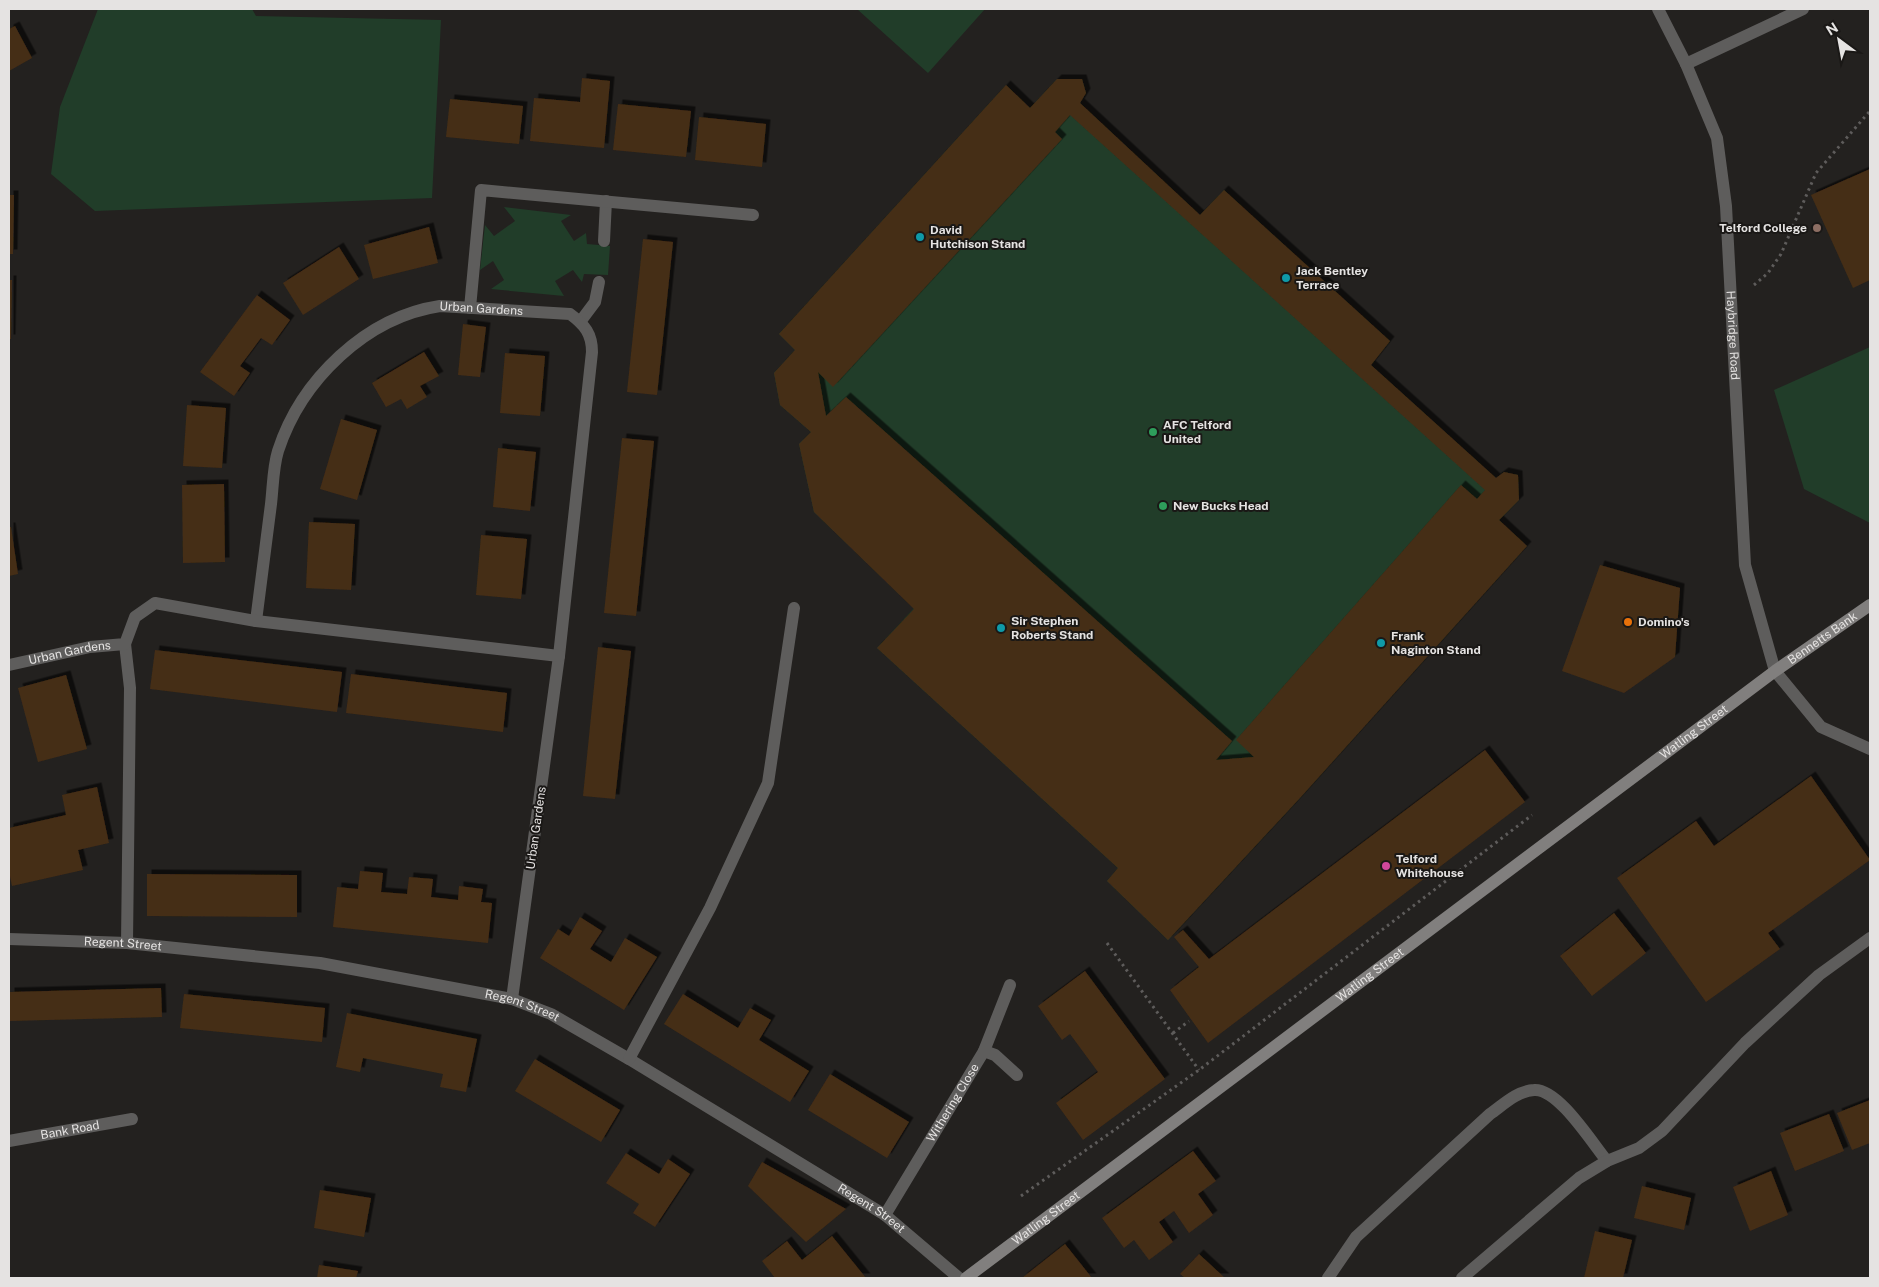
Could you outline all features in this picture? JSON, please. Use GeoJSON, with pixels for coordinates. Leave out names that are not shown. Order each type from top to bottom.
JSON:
{"type":"FeatureCollection","features":[{"type":"Feature","properties":{"kind":"main road","name":"Bennetts Bank"},"geometry":{"type":"LineString","coordinates":[[1775,671],[1870,605]]}},
{"type":"Feature","properties":{"kind":"main road","name":"Watling Street"},"geometry":{"type":"LineString","coordinates":[[966,1278],[1775,671]]}},
{"type":"Feature","properties":{"kind":"street","name":"Haybridge Road"},"geometry":{"type":"LineString","coordinates":[[1658,9],[1686,64],[1717,138],[1726,206],[1745,565],[1775,671]]}},
{"type":"Feature","properties":{"kind":"street"},"geometry":{"type":"LineString","coordinates":[[1686,64],[1803,9]]}},
{"type":"Feature","properties":{"kind":"street"},"geometry":{"type":"LineString","coordinates":[[470,308],[481,190],[753,214]]}},
{"type":"Feature","properties":{"kind":"street"},"geometry":{"type":"LineString","coordinates":[[604,241],[606,201]]}},
{"type":"Feature","properties":{"kind":"street"},"geometry":{"type":"LineString","coordinates":[[580,322],[595,302],[599,282]]}},
{"type":"Feature","properties":{"kind":"street","name":"Urban Gardens"},"geometry":{"type":"LineString","coordinates":[[256,621],[278,452],[289,424],[307,395],[328,368],[380,326],[419,309],[440,306],[570,314],[580,322],[592,338],[592,352],[559,656],[512,999]]}},
{"type":"Feature","properties":{"kind":"street","name":"Urban Gardens"},"geometry":{"type":"LineString","coordinates":[[9,665],[90,647],[124,644],[134,617],[155,603],[256,621],[559,656]]}},
{"type":"Feature","properties":{"kind":"street"},"geometry":{"type":"LineString","coordinates":[[629,1058],[710,908],[768,783],[794,608]]}},
{"type":"Feature","properties":{"kind":"street"},"geometry":{"type":"LineString","coordinates":[[124,644],[130,688],[127,943]]}},
{"type":"Feature","properties":{"kind":"street"},"geometry":{"type":"LineString","coordinates":[[1775,671],[1820,727],[1870,749]]}},
{"type":"Feature","properties":{"kind":"street"},"geometry":{"type":"LineString","coordinates":[[1462,1278],[1579,1178],[1607,1161],[1639,1148],[1662,1131],[1745,1043],[1819,975],[1870,938]]}},
{"type":"Feature","properties":{"kind":"street","name":"Regent Street"},"geometry":{"type":"LineString","coordinates":[[9,939],[127,943],[320,963],[512,999],[551,1014],[629,1058],[885,1215],[959,1278]]}},
{"type":"Feature","properties":{"kind":"street","name":"Withering Close"},"geometry":{"type":"LineString","coordinates":[[885,1215],[984,1051],[1010,985]]}},
{"type":"Feature","properties":{"kind":"street"},"geometry":{"type":"LineString","coordinates":[[984,1051],[995,1055],[1017,1074]]}},
{"type":"Feature","properties":{"kind":"street"},"geometry":{"type":"LineString","coordinates":[[1328,1278],[1356,1237],[1490,1114],[1513,1097],[1534,1089],[1550,1093],[1562,1104],[1607,1161]]}},
{"type":"Feature","properties":{"kind":"street","name":"Bank Road"},"geometry":{"type":"LineString","coordinates":[[9,1141],[132,1119]]}},
{"type":"Feature","properties":{"kind":"path"},"geometry":{"type":"LineString","coordinates":[[1731,305],[1768,273],[1781,254],[1816,173],[1870,111]]}},
{"type":"Feature","properties":{"kind":"path"},"geometry":{"type":"LineString","coordinates":[[1022,1196],[1199,1070],[1532,815]]}},
{"type":"Feature","properties":{"kind":"path"},"geometry":{"type":"LineString","coordinates":[[1107,943],[1199,1070]]}},
{"type":"Feature","properties":{"kind":"path"},"geometry":{"type":"LineString","coordinates":[[1172,1033],[1189,1021]]}},
{"type":"Feature","properties":{"kind":"green space"},"geometry":{"type":"Polygon","coordinates":[[[98,9],[252,9],[256,16],[441,20],[432,198],[95,211],[51,174],[60,107],[98,9]]]}},
{"type":"Feature","properties":{"kind":"green space"},"geometry":{"type":"Polygon","coordinates":[[[857,9],[985,9],[928,73],[857,9]]]}},
{"type":"Feature","properties":{"kind":"green space","name":"New Bucks Head"},"geometry":{"type":"Polygon","coordinates":[[[1057,79],[1082,79],[1086,93],[1080,103],[1200,215],[1224,190],[1390,341],[1371,365],[1496,478],[1504,472],[1518,475],[1519,500],[1499,520],[1527,546],[1299,799],[1168,940],[1107,881],[1118,868],[877,648],[914,608],[814,512],[799,444],[811,432],[780,405],[774,373],[795,350],[779,334],[1006,85],[1030,108],[1057,79]]]}},
{"type":"Feature","properties":{"kind":"green space"},"geometry":{"type":"Polygon","coordinates":[[[504,207],[571,215],[561,221],[574,241],[586,233],[587,244],[610,246],[608,275],[584,274],[582,282],[573,270],[555,281],[564,296],[491,289],[504,280],[493,261],[480,270],[485,225],[494,236],[515,221],[504,207]]]}},
{"type":"Feature","properties":{"kind":"green space"},"geometry":{"type":"Polygon","coordinates":[[[1870,347],[1870,523],[1804,489],[1774,390],[1870,347]]]}},
{"type":"Feature","properties":{"kind":"building"},"geometry":{"type":"Polygon","coordinates":[[[15,26],[32,58],[9,71],[9,29],[15,26]]]}},
{"type":"Feature","properties":{"kind":"building"},"geometry":{"type":"Polygon","coordinates":[[[582,78],[610,81],[604,148],[530,141],[534,98],[580,102],[582,78]]]}},
{"type":"Feature","properties":{"kind":"building"},"geometry":{"type":"Polygon","coordinates":[[[1057,79],[1082,79],[1086,93],[1080,103],[1200,215],[1224,190],[1390,341],[1371,365],[1496,478],[1504,472],[1518,475],[1519,500],[1499,520],[1527,546],[1299,799],[1168,940],[1107,881],[1118,868],[877,648],[914,609],[814,512],[799,444],[811,432],[780,405],[774,373],[795,350],[779,334],[1006,85],[1030,108],[1057,79]],[[1070,115],[1055,132],[1062,139],[833,387],[818,372],[826,416],[846,397],[1232,741],[1216,760],[1254,757],[1236,740],[1461,485],[1477,499],[1485,490],[1070,115]]]}},
{"type":"Feature","properties":{"kind":"building"},"geometry":{"type":"Polygon","coordinates":[[[450,99],[523,106],[519,144],[446,137],[450,99]]]}},
{"type":"Feature","properties":{"kind":"building"},"geometry":{"type":"Polygon","coordinates":[[[618,104],[691,111],[686,157],[613,150],[618,104]]]}},
{"type":"Feature","properties":{"kind":"building"},"geometry":{"type":"Polygon","coordinates":[[[699,117],[766,124],[762,167],[695,160],[699,117]]]}},
{"type":"Feature","properties":{"kind":"building"},"geometry":{"type":"Polygon","coordinates":[[[1870,169],[1870,280],[1853,288],[1811,195],[1870,169]]]}},
{"type":"Feature","properties":{"kind":"building"},"geometry":{"type":"Polygon","coordinates":[[[9,195],[14,195],[13,254],[9,254],[9,195]]]}},
{"type":"Feature","properties":{"kind":"building"},"geometry":{"type":"Polygon","coordinates":[[[429,227],[438,263],[373,279],[364,245],[429,227]]]}},
{"type":"Feature","properties":{"kind":"building"},"geometry":{"type":"Polygon","coordinates":[[[643,239],[673,242],[657,395],[627,392],[643,239]]]}},
{"type":"Feature","properties":{"kind":"building"},"geometry":{"type":"Polygon","coordinates":[[[339,247],[359,279],[303,315],[283,283],[339,247]]]}},
{"type":"Feature","properties":{"kind":"building"},"geometry":{"type":"Polygon","coordinates":[[[9,280],[12,280],[11,339],[9,339],[9,280]]]}},
{"type":"Feature","properties":{"kind":"building"},"geometry":{"type":"Polygon","coordinates":[[[257,295],[290,320],[272,345],[261,338],[240,366],[250,373],[234,396],[200,372],[257,295]]]}},
{"type":"Feature","properties":{"kind":"building"},"geometry":{"type":"Polygon","coordinates":[[[463,324],[486,327],[480,377],[458,375],[463,324]]]}},
{"type":"Feature","properties":{"kind":"building"},"geometry":{"type":"Polygon","coordinates":[[[424,352],[439,376],[420,386],[427,397],[407,409],[401,399],[386,407],[372,383],[424,352]]]}},
{"type":"Feature","properties":{"kind":"building"},"geometry":{"type":"Polygon","coordinates":[[[505,353],[545,356],[540,416],[500,413],[505,353]]]}},
{"type":"Feature","properties":{"kind":"building"},"geometry":{"type":"Polygon","coordinates":[[[187,405],[226,408],[222,468],[183,466],[187,405]]]}},
{"type":"Feature","properties":{"kind":"building"},"geometry":{"type":"Polygon","coordinates":[[[341,419],[377,430],[357,500],[320,489],[341,419]]]}},
{"type":"Feature","properties":{"kind":"building"},"geometry":{"type":"Polygon","coordinates":[[[622,438],[654,441],[636,616],[604,613],[622,438]]]}},
{"type":"Feature","properties":{"kind":"building"},"geometry":{"type":"Polygon","coordinates":[[[498,448],[536,452],[530,511],[493,507],[498,448]]]}},
{"type":"Feature","properties":{"kind":"building"},"geometry":{"type":"Polygon","coordinates":[[[224,484],[225,562],[183,563],[182,485],[224,484]]]}},
{"type":"Feature","properties":{"kind":"building"},"geometry":{"type":"Polygon","coordinates":[[[309,522],[355,524],[351,590],[306,588],[309,522]]]}},
{"type":"Feature","properties":{"kind":"building"},"geometry":{"type":"Polygon","coordinates":[[[9,527],[11,527],[18,574],[9,576],[9,527]]]}},
{"type":"Feature","properties":{"kind":"building"},"geometry":{"type":"Polygon","coordinates":[[[481,535],[527,539],[521,599],[476,595],[481,535]]]}},
{"type":"Feature","properties":{"kind":"building","name":"Domino's"},"geometry":{"type":"Polygon","coordinates":[[[1600,565],[1680,588],[1675,657],[1624,693],[1562,671],[1600,565]]]}},
{"type":"Feature","properties":{"kind":"building"},"geometry":{"type":"Polygon","coordinates":[[[598,647],[631,651],[615,799],[583,796],[598,647]]]}},
{"type":"Feature","properties":{"kind":"building"},"geometry":{"type":"Polygon","coordinates":[[[155,650],[342,672],[337,712],[150,689],[155,650]]]}},
{"type":"Feature","properties":{"kind":"building"},"geometry":{"type":"Polygon","coordinates":[[[351,674],[507,693],[503,732],[346,713],[351,674]]]}},
{"type":"Feature","properties":{"kind":"building"},"geometry":{"type":"Polygon","coordinates":[[[66,675],[87,749],[38,762],[18,688],[66,675]]]}},
{"type":"Feature","properties":{"kind":"building","name":"Telford Whitehouse"},"geometry":{"type":"Polygon","coordinates":[[[1485,750],[1525,802],[1208,1043],[1170,990],[1199,967],[1174,937],[1183,930],[1209,959],[1485,750]]]}},
{"type":"Feature","properties":{"kind":"building"},"geometry":{"type":"Polygon","coordinates":[[[1811,776],[1870,860],[1768,933],[1780,949],[1706,1002],[1617,878],[1696,821],[1714,846],[1811,776]]]}},
{"type":"Feature","properties":{"kind":"building"},"geometry":{"type":"Polygon","coordinates":[[[97,787],[109,843],[78,850],[83,870],[12,886],[9,872],[9,828],[66,815],[62,795],[97,787]]]}},
{"type":"Feature","properties":{"kind":"building"},"geometry":{"type":"Polygon","coordinates":[[[360,871],[383,873],[381,892],[407,894],[409,877],[433,879],[431,897],[458,900],[459,886],[483,889],[481,902],[492,903],[488,943],[333,927],[337,887],[358,889],[360,871]]]}},
{"type":"Feature","properties":{"kind":"building"},"geometry":{"type":"Polygon","coordinates":[[[147,874],[297,875],[297,917],[147,916],[147,874]]]}},
{"type":"Feature","properties":{"kind":"building"},"geometry":{"type":"Polygon","coordinates":[[[1614,913],[1646,953],[1592,996],[1560,956],[1614,913]]]}},
{"type":"Feature","properties":{"kind":"building"},"geometry":{"type":"Polygon","coordinates":[[[580,917],[602,931],[590,949],[611,962],[625,938],[657,957],[624,1010],[540,958],[558,929],[569,936],[580,917]]]}},
{"type":"Feature","properties":{"kind":"building"},"geometry":{"type":"Polygon","coordinates":[[[1085,971],[1165,1079],[1083,1140],[1056,1103],[1098,1072],[1070,1034],[1062,1040],[1038,1006],[1085,971]]]}},
{"type":"Feature","properties":{"kind":"building"},"geometry":{"type":"Polygon","coordinates":[[[161,988],[162,1017],[10,1021],[10,992],[161,988]]]}},
{"type":"Feature","properties":{"kind":"building"},"geometry":{"type":"Polygon","coordinates":[[[184,994],[325,1008],[322,1042],[180,1028],[184,994]]]}},
{"type":"Feature","properties":{"kind":"building"},"geometry":{"type":"Polygon","coordinates":[[[683,994],[738,1028],[750,1008],[771,1020],[759,1040],[809,1071],[790,1102],[664,1024],[683,994]]]}},
{"type":"Feature","properties":{"kind":"building"},"geometry":{"type":"Polygon","coordinates":[[[347,1013],[477,1039],[466,1092],[440,1087],[443,1074],[363,1058],[360,1072],[336,1067],[347,1013]]]}},
{"type":"Feature","properties":{"kind":"building"},"geometry":{"type":"Polygon","coordinates":[[[535,1059],[620,1110],[601,1142],[515,1091],[535,1059]]]}},
{"type":"Feature","properties":{"kind":"building"},"geometry":{"type":"Polygon","coordinates":[[[830,1074],[909,1122],[887,1158],[808,1110],[830,1074]]]}},
{"type":"Feature","properties":{"kind":"building"},"geometry":{"type":"Polygon","coordinates":[[[1870,1100],[1870,1143],[1852,1150],[1837,1113],[1870,1100]]]}},
{"type":"Feature","properties":{"kind":"building"},"geometry":{"type":"Polygon","coordinates":[[[1829,1114],[1844,1151],[1795,1171],[1780,1133],[1829,1114]]]}},
{"type":"Feature","properties":{"kind":"building"},"geometry":{"type":"Polygon","coordinates":[[[1193,1151],[1216,1181],[1198,1194],[1213,1215],[1189,1233],[1174,1211],[1159,1222],[1173,1242],[1149,1260],[1134,1240],[1124,1248],[1102,1218],[1193,1151]]]}},
{"type":"Feature","properties":{"kind":"building"},"geometry":{"type":"Polygon","coordinates":[[[626,1153],[659,1174],[668,1159],[690,1174],[655,1227],[633,1213],[639,1204],[606,1183],[626,1153]]]}},
{"type":"Feature","properties":{"kind":"building"},"geometry":{"type":"Polygon","coordinates":[[[762,1162],[846,1209],[806,1242],[748,1186],[762,1162]]]}},
{"type":"Feature","properties":{"kind":"building"},"geometry":{"type":"Polygon","coordinates":[[[1771,1171],[1788,1215],[1750,1231],[1733,1187],[1771,1171]]]}},
{"type":"Feature","properties":{"kind":"building"},"geometry":{"type":"Polygon","coordinates":[[[1642,1186],[1691,1198],[1684,1230],[1634,1218],[1642,1186]]]}},
{"type":"Feature","properties":{"kind":"building"},"geometry":{"type":"Polygon","coordinates":[[[320,1190],[371,1198],[364,1237],[314,1228],[320,1190]]]}},
{"type":"Feature","properties":{"kind":"building"},"geometry":{"type":"Polygon","coordinates":[[[1595,1231],[1632,1240],[1623,1278],[1584,1278],[1595,1231]]]}},
{"type":"Feature","properties":{"kind":"building"},"geometry":{"type":"Polygon","coordinates":[[[832,1236],[866,1278],[775,1278],[762,1261],[787,1241],[802,1260],[832,1236]]]}},
{"type":"Feature","properties":{"kind":"building"},"geometry":{"type":"Polygon","coordinates":[[[1065,1244],[1092,1278],[1022,1278],[1065,1244]]]}},
{"type":"Feature","properties":{"kind":"building"},"geometry":{"type":"Polygon","coordinates":[[[1199,1254],[1225,1278],[1185,1278],[1180,1274],[1199,1254]]]}},
{"type":"Feature","properties":{"kind":"building"},"geometry":{"type":"Polygon","coordinates":[[[319,1265],[358,1271],[356,1278],[317,1278],[319,1265]]]}},
{"type":"Feature","properties":{"kind":"place","name":"Telford College"},"geometry":{"type":"Point","coordinates":[1817,228]}},
{"type":"Feature","properties":{"kind":"place","name":"David Hutchison Stand"},"geometry":{"type":"Point","coordinates":[920,237]}},
{"type":"Feature","properties":{"kind":"place","name":"Jack Bentley Terrace"},"geometry":{"type":"Point","coordinates":[1286,278]}},
{"type":"Feature","properties":{"kind":"place","name":"AFC Telford United"},"geometry":{"type":"Point","coordinates":[1153,432]}},
{"type":"Feature","properties":{"kind":"place","name":"New Bucks Head"},"geometry":{"type":"Point","coordinates":[1163,506]}},
{"type":"Feature","properties":{"kind":"place","name":"Domino's"},"geometry":{"type":"Point","coordinates":[1628,622]}},
{"type":"Feature","properties":{"kind":"place","name":"Sir Stephen Roberts Stand"},"geometry":{"type":"Point","coordinates":[1001,628]}},
{"type":"Feature","properties":{"kind":"place","name":"Frank Naginton Stand"},"geometry":{"type":"Point","coordinates":[1381,643]}},
{"type":"Feature","properties":{"kind":"place","name":"Telford Whitehouse"},"geometry":{"type":"Point","coordinates":[1386,866]}}]}
